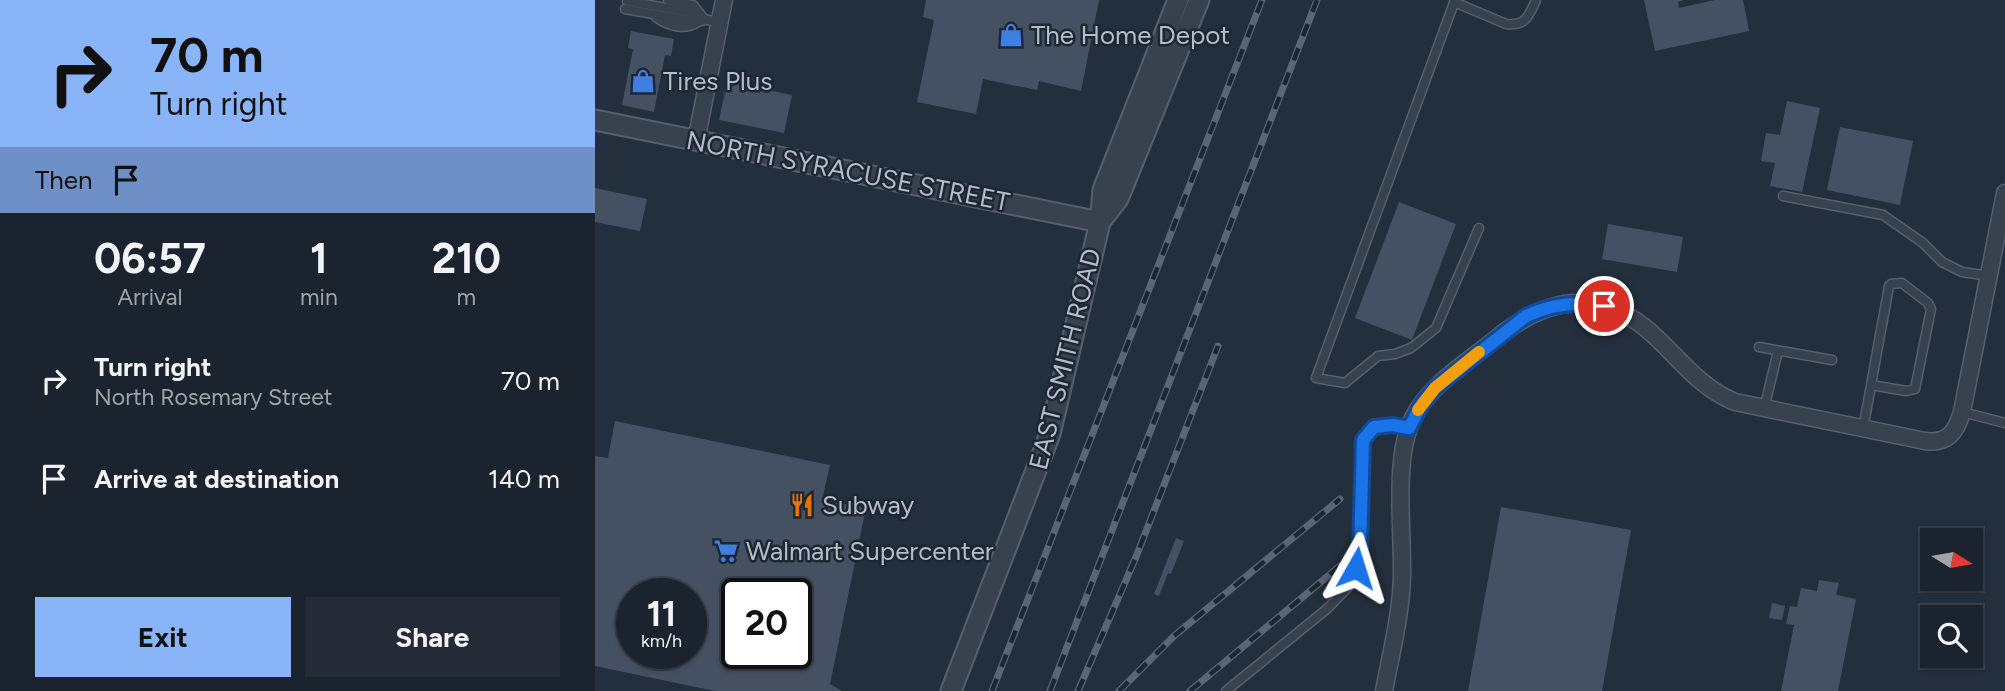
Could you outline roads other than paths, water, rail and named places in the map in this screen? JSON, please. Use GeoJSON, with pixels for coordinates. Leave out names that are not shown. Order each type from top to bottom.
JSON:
{"type":"FeatureCollection","features":[{"type":"Feature","properties":{"kind":"street"},"geometry":{"type":"LineString","coordinates":[[696,141],[707,21],[724,0]]}},
{"type":"Feature","properties":{"kind":"street","name":"EAST SMITH ROAD"},"geometry":{"type":"LineString","coordinates":[[951,691],[1045,450],[1100,222],[1103,190],[1178,0]]}},
{"type":"Feature","properties":{"kind":"street","name":"EAST SMITH ROAD"},"geometry":{"type":"LineString","coordinates":[[1100,222],[1118,199],[1199,0]]}},
{"type":"Feature","properties":{"kind":"street","name":"NORTH SYRACUSE STREET"},"geometry":{"type":"LineString","coordinates":[[595,120],[1100,222]]}},
{"type":"Feature","properties":{"kind":"street"},"geometry":{"type":"LineString","coordinates":[[1384,691],[1401,596],[1402,474],[1405,440],[1409,428],[1422,404],[1435,388],[1514,324],[1537,311],[1570,303],[1604,306],[1624,314],[1654,335],[1688,372],[1710,390],[1735,402],[1931,442],[1948,439],[1958,426],[1962,412],[2005,192]]}},
{"type":"Feature","properties":{"kind":"lane"},"geometry":{"type":"LineString","coordinates":[[668,0],[692,5],[707,21]]}},
{"type":"Feature","properties":{"kind":"lane"},"geometry":{"type":"LineString","coordinates":[[1479,228],[1436,328],[1411,348],[1378,356],[1345,383],[1316,378],[1454,1],[1506,24],[1520,25],[1528,19],[1536,0]]}},
{"type":"Feature","properties":{"kind":"lane"},"geometry":{"type":"LineString","coordinates":[[626,5],[689,12],[707,21]]}},
{"type":"Feature","properties":{"kind":"lane"},"geometry":{"type":"LineString","coordinates":[[626,5],[654,15],[707,21]]}},
{"type":"Feature","properties":{"kind":"lane"},"geometry":{"type":"LineString","coordinates":[[1783,196],[1883,215],[1923,243],[1942,262],[1962,272],[1989,276]]}},
{"type":"Feature","properties":{"kind":"lane"},"geometry":{"type":"LineString","coordinates":[[1863,429],[1871,385],[1889,286],[1902,283],[1928,303],[1931,309],[1915,389],[1906,391],[1871,385]]}},
{"type":"Feature","properties":{"kind":"lane"},"geometry":{"type":"LineString","coordinates":[[1759,347],[1832,360]]}},
{"type":"Feature","properties":{"kind":"lane"},"geometry":{"type":"LineString","coordinates":[[1764,409],[1778,351]]}},
{"type":"Feature","properties":{"kind":"lane"},"geometry":{"type":"LineString","coordinates":[[1962,412],[2005,423]]}},
{"type":"Feature","properties":{"kind":"lane"},"geometry":{"type":"LineString","coordinates":[[1226,691],[1328,608],[1353,582],[1360,554],[1363,440],[1374,427],[1393,425],[1409,428]]}},
{"type":"Feature","properties":{"kind":"railway"},"geometry":{"type":"LineString","coordinates":[[992,691],[1262,0]]}},
{"type":"Feature","properties":{"kind":"railway"},"geometry":{"type":"LineString","coordinates":[[1050,691],[1317,0]]}},
{"type":"Feature","properties":{"kind":"railway"},"geometry":{"type":"LineString","coordinates":[[1078,691],[1136,557],[1218,346]]}},
{"type":"Feature","properties":{"kind":"railway"},"geometry":{"type":"LineString","coordinates":[[1119,691],[1174,636],[1340,499]]}},
{"type":"Feature","properties":{"kind":"railway"},"geometry":{"type":"LineString","coordinates":[[1190,691],[1340,566]]}},
{"type":"Feature","properties":{"kind":"place","name":"The Home Depot"},"geometry":{"type":"Point","coordinates":[1011,35]}},
{"type":"Feature","properties":{"kind":"place","name":"Tires Plus"},"geometry":{"type":"Point","coordinates":[643,81]}},
{"type":"Feature","properties":{"kind":"place","name":"Subway"},"geometry":{"type":"Point","coordinates":[802,505]}},
{"type":"Feature","properties":{"kind":"place","name":"Walmart Supercenter"},"geometry":{"type":"Point","coordinates":[726,551]}}]}
